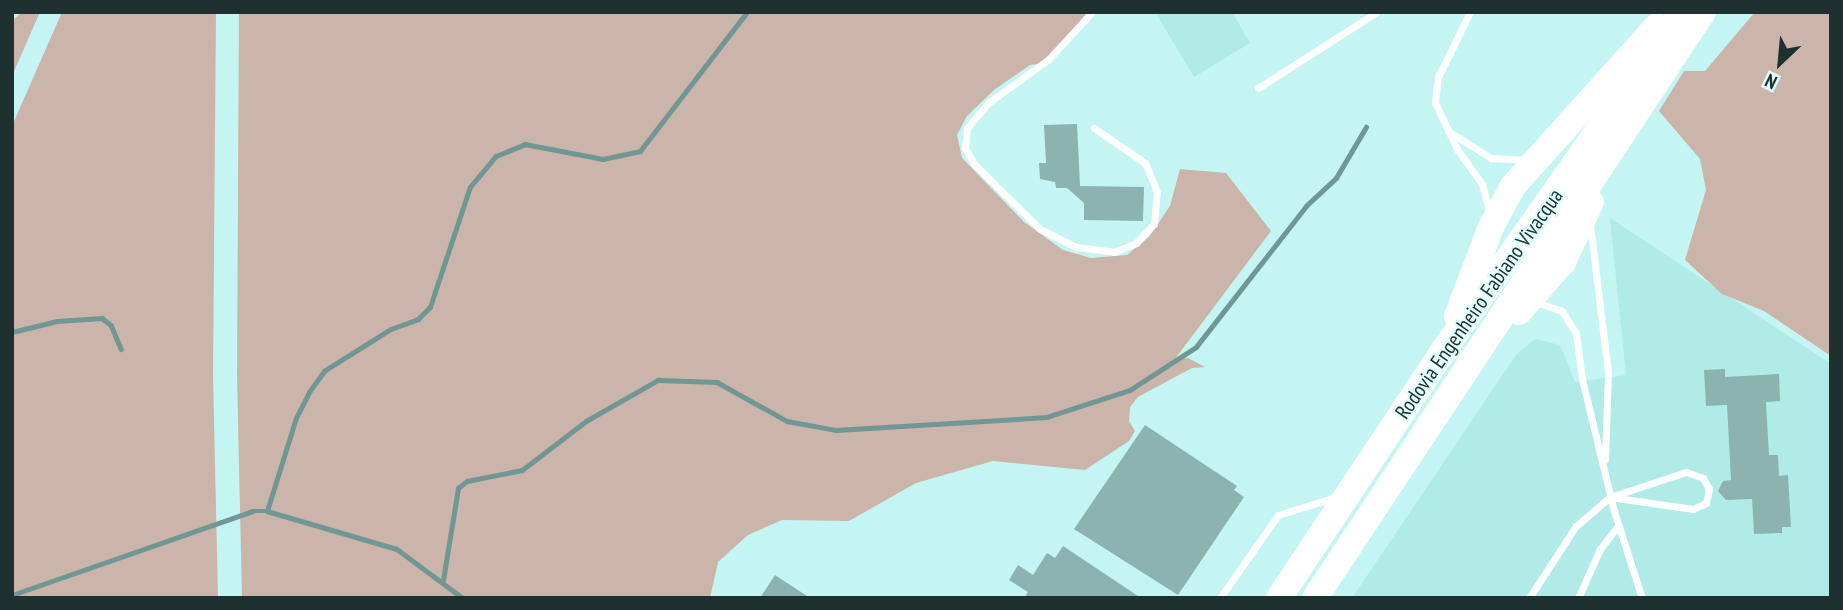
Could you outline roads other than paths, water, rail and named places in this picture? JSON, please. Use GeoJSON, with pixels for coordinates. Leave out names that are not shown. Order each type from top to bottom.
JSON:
{"type":"FeatureCollection","features":[{"type":"Feature","properties":{"kind":"highway"},"geometry":{"type":"LineString","coordinates":[[1443,351],[1491,227],[1536,157],[1670,12]]}},
{"type":"Feature","properties":{"kind":"highway","name":"Rodovia Engenheiro Fabiano Vivacqua"},"geometry":{"type":"LineString","coordinates":[[1279,598],[1443,351],[1681,12]]}},
{"type":"Feature","properties":{"kind":"highway","name":"Rodovia Engenheiro Fabiano Vivacqua"},"geometry":{"type":"LineString","coordinates":[[1315,598],[1703,12]]}},
{"type":"Feature","properties":{"kind":"highway"},"geometry":{"type":"LineString","coordinates":[[1481,347],[1528,303],[1563,262],[1613,149]]}},
{"type":"Feature","properties":{"kind":"lane"},"geometry":{"type":"LineString","coordinates":[[1092,12],[1049,60],[988,103],[967,128],[965,148],[974,164],[1040,229],[1076,247],[1114,252],[1136,243],[1154,224],[1157,192],[1145,163],[1094,128]]}},
{"type":"Feature","properties":{"kind":"lane"},"geometry":{"type":"LineString","coordinates":[[1258,88],[1377,12]]}},
{"type":"Feature","properties":{"kind":"lane"},"geometry":{"type":"LineString","coordinates":[[1470,12],[1435,85],[1437,112],[1482,184],[1491,227]]}},
{"type":"Feature","properties":{"kind":"lane"},"geometry":{"type":"LineString","coordinates":[[1445,128],[1491,158],[1510,162],[1536,157]]}},
{"type":"Feature","properties":{"kind":"lane"},"geometry":{"type":"LineString","coordinates":[[1588,210],[1608,373],[1605,467]]}},
{"type":"Feature","properties":{"kind":"lane"},"geometry":{"type":"LineString","coordinates":[[1528,303],[1555,306],[1573,325],[1610,497],[1642,598]]}},
{"type":"Feature","properties":{"kind":"lane"},"geometry":{"type":"LineString","coordinates":[[1529,598],[1576,526],[1610,497],[1686,472],[1703,478],[1709,489],[1706,503],[1693,509],[1610,497]]}},
{"type":"Feature","properties":{"kind":"lane"},"geometry":{"type":"LineString","coordinates":[[1220,598],[1278,515],[1347,495]]}},
{"type":"Feature","properties":{"kind":"lane"},"geometry":{"type":"LineString","coordinates":[[1578,598],[1600,549],[1618,526]]}},
{"type":"Feature","properties":{"kind":"waterway"},"geometry":{"type":"LineString","coordinates":[[267,511],[296,418],[309,392],[324,371],[391,329],[418,319],[430,307],[470,187],[496,156],[525,144],[603,159],[640,151],[747,12]]}},
{"type":"Feature","properties":{"kind":"waterway"},"geometry":{"type":"LineString","coordinates":[[443,580],[458,488],[467,481],[522,470],[586,421],[658,380],[717,382],[787,421],[836,430],[1047,417],[1130,390],[1196,347],[1306,206],[1336,178],[1366,127]]}},
{"type":"Feature","properties":{"kind":"waterway"},"geometry":{"type":"LineString","coordinates":[[12,332],[57,321],[102,318],[111,325],[121,349]]}},
{"type":"Feature","properties":{"kind":"waterway"},"geometry":{"type":"LineString","coordinates":[[12,595],[253,511],[267,511],[397,549],[463,598]]}}]}
